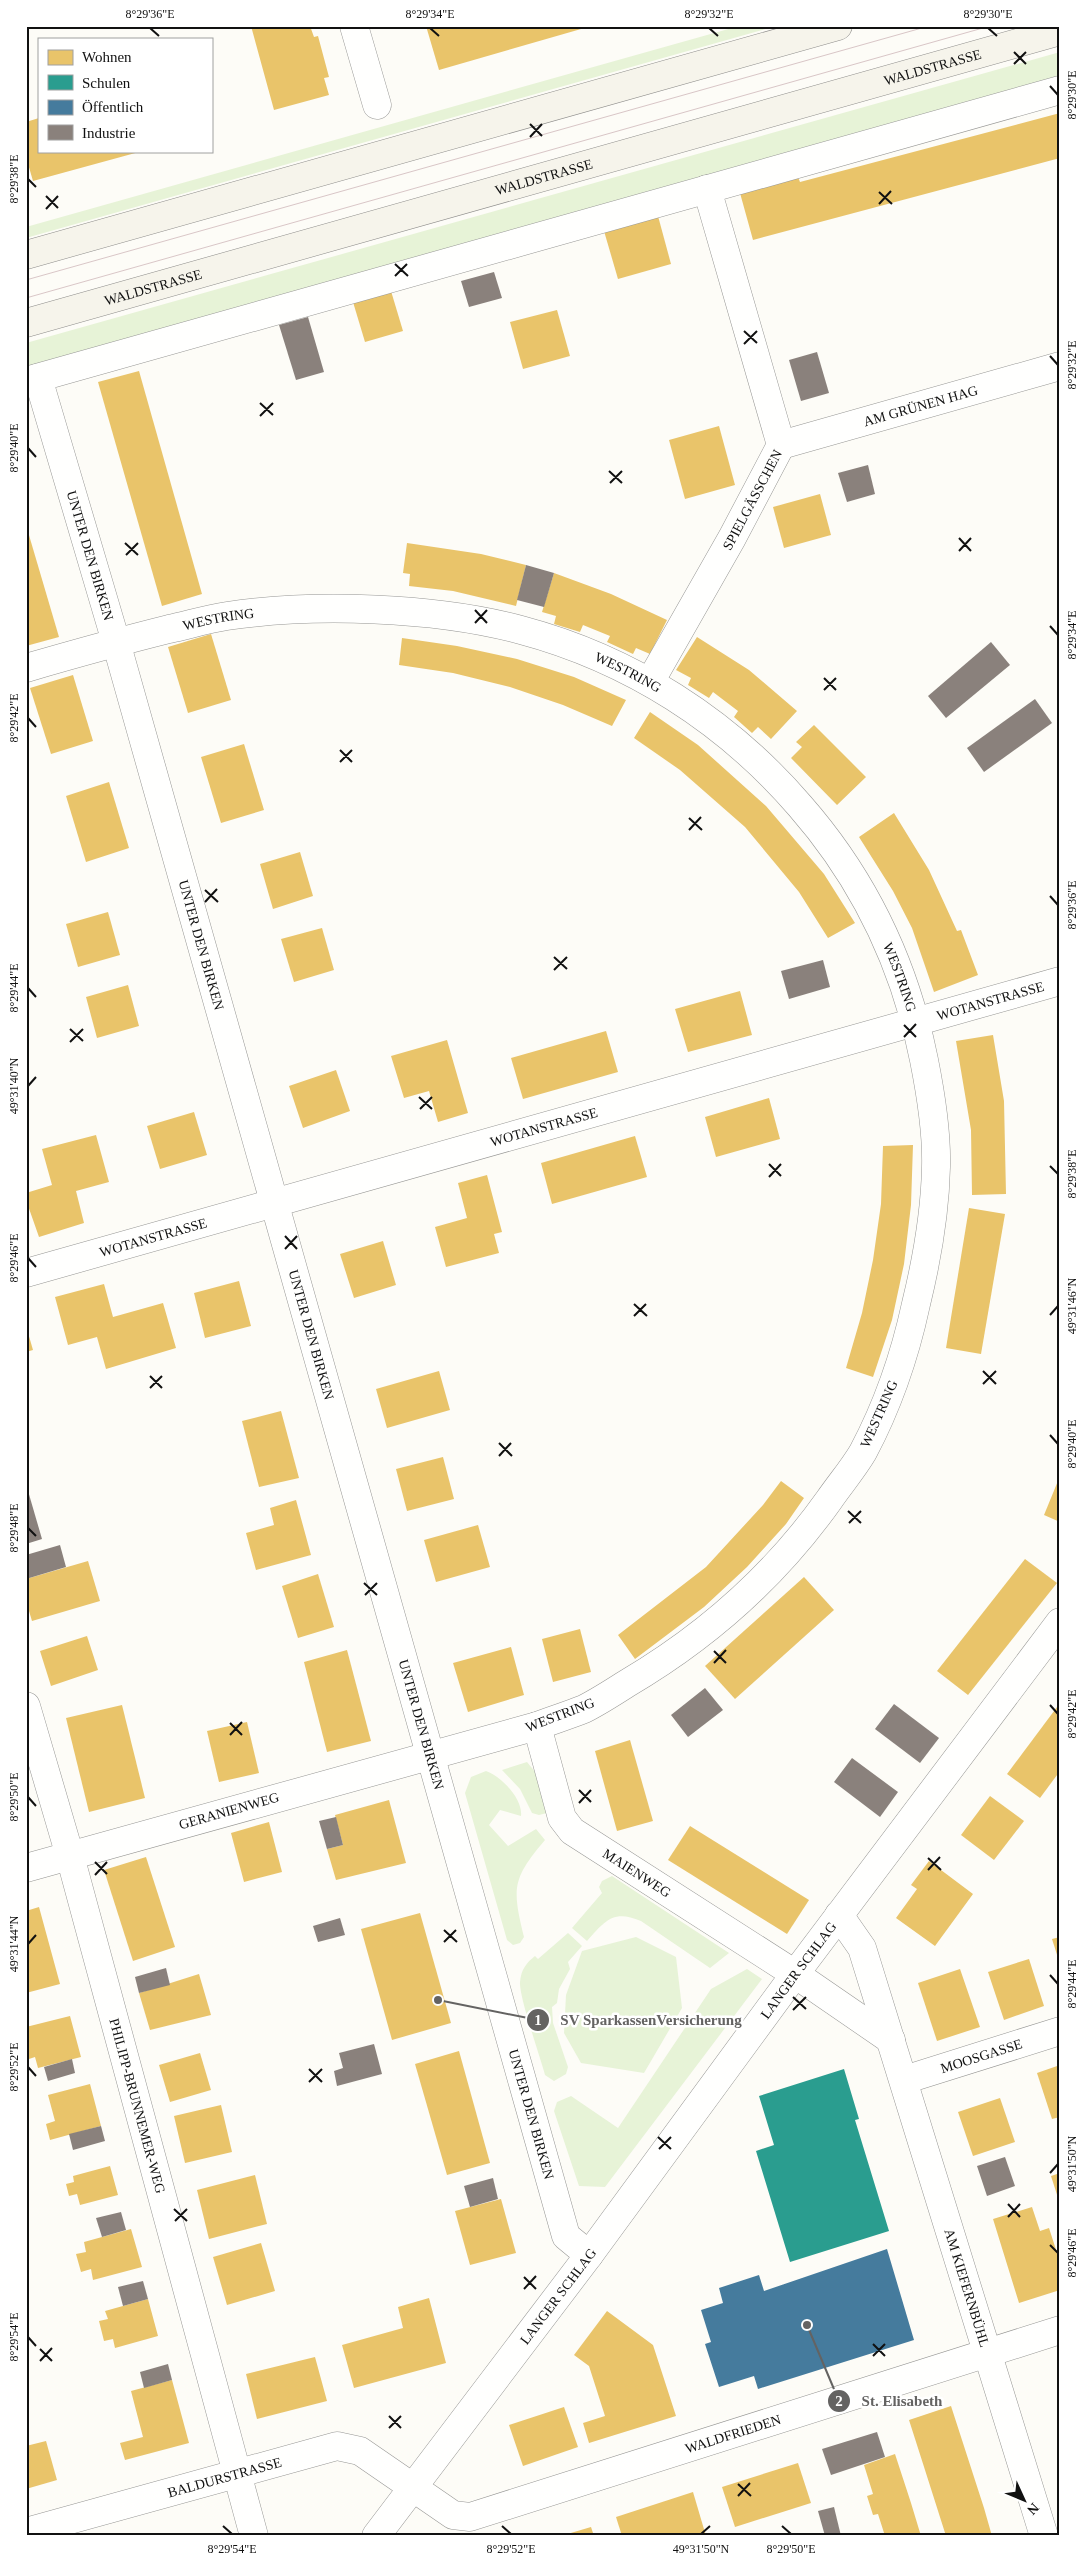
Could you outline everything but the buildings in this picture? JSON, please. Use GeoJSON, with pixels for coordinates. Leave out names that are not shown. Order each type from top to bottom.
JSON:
{"type":"FeatureCollection","features":[{"type":"Feature","properties":{"kind":"main road"},"geometry":{"type":"LineString","coordinates":[[26,255],[838,26]]}},
{"type":"Feature","properties":{"kind":"main road","name":"WALDSTRASSE"},"geometry":{"type":"LineString","coordinates":[[26,323],[1060,31]]}},
{"type":"Feature","properties":{"kind":"street"},"geometry":{"type":"LineString","coordinates":[[354,26],[377,106]]}},
{"type":"Feature","properties":{"kind":"street"},"geometry":{"type":"LineString","coordinates":[[32,379],[1060,90]]}},
{"type":"Feature","properties":{"kind":"street","name":"SPIELGÄSSCHEN"},"geometry":{"type":"LineString","coordinates":[[650,682],[732,538],[781,445],[707,189]]}},
{"type":"Feature","properties":{"kind":"street","name":"AM GRÜNEN HAG"},"geometry":{"type":"LineString","coordinates":[[781,445],[1060,366]]}},
{"type":"Feature","properties":{"kind":"street","name":"UNTER DEN BIRKEN"},"geometry":{"type":"LineString","coordinates":[[32,379],[116,642],[273,1204],[431,1755],[566,2236],[589,2255]]}},
{"type":"Feature","properties":{"kind":"street","name":"WESTRING"},"geometry":{"type":"LineString","coordinates":[[26,668],[116,642],[222,616],[296,608],[384,611],[458,617],[519,629],[581,649],[650,682],[716,725],[773,774],[823,832],[850,870],[875,914],[898,964],[916,1022],[932,1095],[936,1165],[929,1251],[910,1330],[890,1397],[861,1456],[805,1534],[743,1600],[671,1658],[587,1708],[537,1726],[431,1755]]}},
{"type":"Feature","properties":{"kind":"street","name":"WOTANSTRASSE"},"geometry":{"type":"LineString","coordinates":[[26,1273],[1060,981]]}},
{"type":"Feature","properties":{"kind":"street","name":"LANGER SCHLAG"},"geometry":{"type":"LineString","coordinates":[[376,2536],[589,2255],[795,1974],[1060,1622]]}},
{"type":"Feature","properties":{"kind":"street","name":"PHILIPP-BRUNNEMER-WEG"},"geometry":{"type":"LineString","coordinates":[[26,1706],[70,1856],[254,2536]]}},
{"type":"Feature","properties":{"kind":"street","name":"MAIENWEG"},"geometry":{"type":"LineString","coordinates":[[537,1726],[562,1818],[572,1830],[795,1974]]}},
{"type":"Feature","properties":{"kind":"street","name":"GERANIENWEG"},"geometry":{"type":"LineString","coordinates":[[26,1868],[431,1755]]}},
{"type":"Feature","properties":{"kind":"street","name":"AM KIEFERNBÜHL"},"geometry":{"type":"LineString","coordinates":[[839,1915],[862,1948],[1044,2536]]}},
{"type":"Feature","properties":{"kind":"street"},"geometry":{"type":"LineString","coordinates":[[795,1974],[891,2040]]}},
{"type":"Feature","properties":{"kind":"street","name":"MOOSGASSE"},"geometry":{"type":"LineString","coordinates":[[904,2080],[1060,2031]]}},
{"type":"Feature","properties":{"kind":"street","name":"WALDFRIEDEN"},"geometry":{"type":"LineString","coordinates":[[413,2488],[453,2515],[470,2517],[1060,2330]]}},
{"type":"Feature","properties":{"kind":"street","name":"BALDURSTRASSE"},"geometry":{"type":"LineString","coordinates":[[26,2532],[236,2472],[337,2446],[360,2451],[413,2488]]}},
{"type":"Feature","properties":{"kind":"green space"},"geometry":{"type":"Polygon","coordinates":[[[739,26],[776,26],[26,238],[26,227],[739,26]]]}},
{"type":"Feature","properties":{"kind":"green space"},"geometry":{"type":"Polygon","coordinates":[[[1060,52],[1060,78],[26,369],[26,343],[1060,52]]]}},
{"type":"Feature","properties":{"kind":"green space"},"geometry":{"type":"Polygon","coordinates":[[[527,1762],[536,1773],[547,1813],[539,1815],[532,1813],[520,1789],[502,1770],[527,1762]]]}},
{"type":"Feature","properties":{"kind":"green space"},"geometry":{"type":"Polygon","coordinates":[[[486,1771],[498,1778],[510,1789],[521,1809],[521,1816],[500,1810],[489,1825],[508,1846],[536,1829],[545,1840],[534,1853],[521,1875],[517,1895],[524,1937],[520,1943],[513,1945],[507,1940],[465,1793],[471,1777],[486,1771]]]}},
{"type":"Feature","properties":{"kind":"green space"},"geometry":{"type":"Polygon","coordinates":[[[612,1876],[729,1953],[710,1968],[641,1921],[623,1916],[610,1919],[587,1941],[572,1928],[602,1893],[599,1887],[602,1881],[612,1876]]]}},
{"type":"Feature","properties":{"kind":"green space"},"geometry":{"type":"Polygon","coordinates":[[[568,1933],[582,1946],[568,1962],[570,1969],[559,1989],[557,2003],[552,2007],[553,2023],[568,2067],[566,2074],[554,2081],[545,2075],[526,2013],[520,1982],[524,1967],[529,1961],[535,1956],[538,1959],[568,1933]]]}},
{"type":"Feature","properties":{"kind":"green space"},"geometry":{"type":"Polygon","coordinates":[[[636,1937],[676,1957],[682,2008],[644,2073],[581,2063],[564,2033],[566,1995],[582,1951],[636,1937]]]}},
{"type":"Feature","properties":{"kind":"green space"},"geometry":{"type":"Polygon","coordinates":[[[747,1969],[762,1979],[605,2187],[579,2186],[554,2111],[557,2102],[571,2096],[618,2128],[711,1989],[747,1969]]]}},
{"type":"Feature","properties":{"kind":"tram line"},"geometry":{"type":"LineString","coordinates":[[26,280],[929,26]]}},
{"type":"Feature","properties":{"kind":"tram line"},"geometry":{"type":"LineString","coordinates":[[26,298],[990,26]]}},
{"type":"Feature","properties":{"kind":"place","name":"SV SparkassenVersicherung"},"geometry":{"type":"Point","coordinates":[438,2000]}},
{"type":"Feature","properties":{"kind":"place","name":"St. Elisabeth"},"geometry":{"type":"Point","coordinates":[807,2325]}}]}
